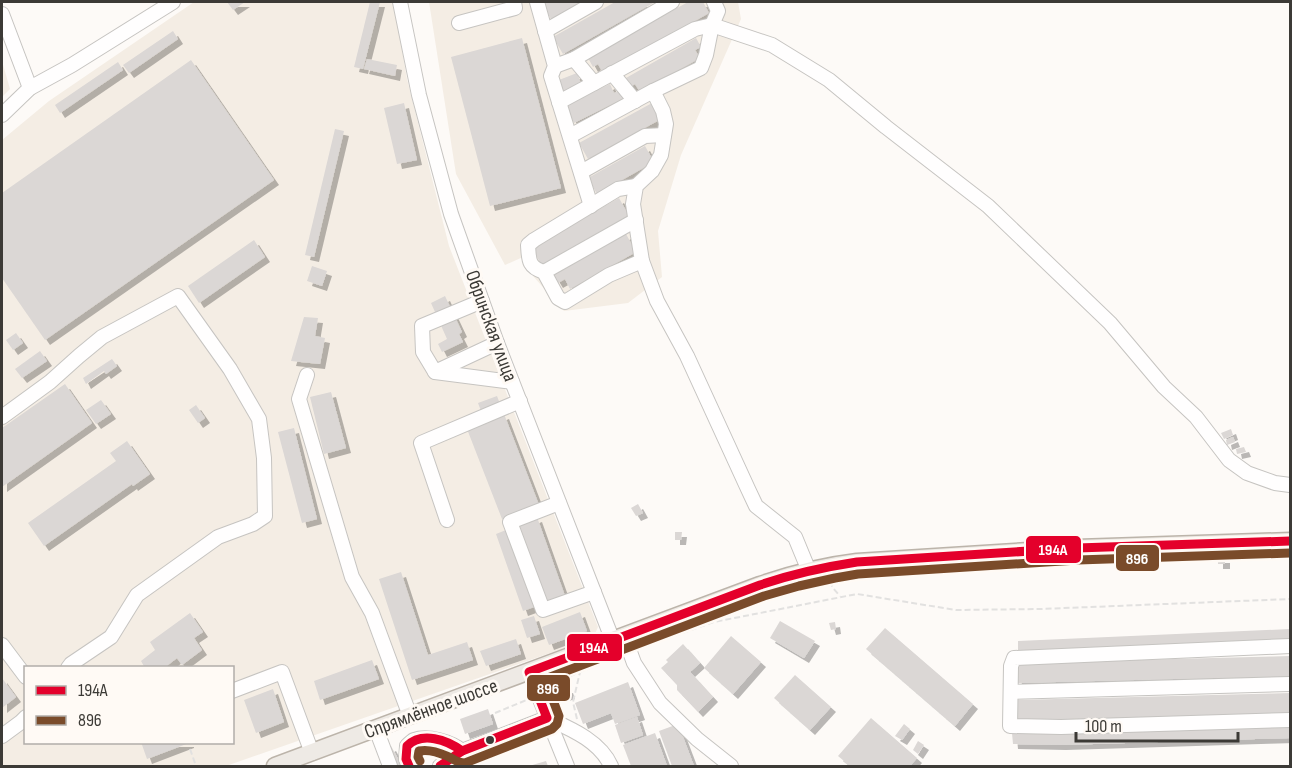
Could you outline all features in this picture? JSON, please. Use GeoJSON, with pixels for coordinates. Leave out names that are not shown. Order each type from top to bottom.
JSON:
{"type":"FeatureCollection","features":[{"type":"Feature","properties":{"kind":"main road","name":"Спрямлённое шоссе"},"geometry":{"type":"LineString","coordinates":[[275,766],[760,585],[816,569],[857,562],[1077,548],[1290,541]]}},
{"type":"Feature","properties":{"kind":"street"},"geometry":{"type":"LineString","coordinates":[[2,115],[30,88],[72,65],[172,2]]}},
{"type":"Feature","properties":{"kind":"street","name":"Обринская улица"},"geometry":{"type":"LineString","coordinates":[[400,2],[419,95],[451,214],[497,343],[613,641]]}},
{"type":"Feature","properties":{"kind":"street"},"geometry":{"type":"LineString","coordinates":[[459,23],[515,8],[514,2]]}},
{"type":"Feature","properties":{"kind":"street"},"geometry":{"type":"LineString","coordinates":[[537,2],[555,66],[551,76],[591,206]]}},
{"type":"Feature","properties":{"kind":"street"},"geometry":{"type":"LineString","coordinates":[[544,31],[596,2]]}},
{"type":"Feature","properties":{"kind":"street"},"geometry":{"type":"LineString","coordinates":[[555,66],[574,59],[672,2]]}},
{"type":"Feature","properties":{"kind":"street"},"geometry":{"type":"LineString","coordinates":[[570,136],[701,68],[718,11],[714,2]]}},
{"type":"Feature","properties":{"kind":"street"},"geometry":{"type":"LineString","coordinates":[[2,14],[30,88]]}},
{"type":"Feature","properties":{"kind":"street"},"geometry":{"type":"LineString","coordinates":[[559,102],[695,29],[712,25],[772,45],[829,80],[988,206],[1110,323],[1164,387],[1196,417],[1229,460],[1247,473],[1275,483],[1290,485]]}},
{"type":"Feature","properties":{"kind":"street"},"geometry":{"type":"LineString","coordinates":[[574,59],[594,83]]}},
{"type":"Feature","properties":{"kind":"street"},"geometry":{"type":"LineString","coordinates":[[612,73],[635,101]]}},
{"type":"Feature","properties":{"kind":"street"},"geometry":{"type":"LineString","coordinates":[[642,261],[609,275],[565,302],[558,298],[544,272],[535,269],[529,260],[528,245],[618,189],[636,186],[652,171],[661,155],[666,124],[663,111],[653,91]]}},
{"type":"Feature","properties":{"kind":"street"},"geometry":{"type":"LineString","coordinates":[[581,172],[645,136],[664,135]]}},
{"type":"Feature","properties":{"kind":"street"},"geometry":{"type":"LineString","coordinates":[[636,186],[633,204],[642,261],[657,301],[687,356],[756,506],[795,537],[816,569]]}},
{"type":"Feature","properties":{"kind":"street"},"geometry":{"type":"LineString","coordinates":[[544,272],[636,220]]}},
{"type":"Feature","properties":{"kind":"street"},"geometry":{"type":"LineString","coordinates":[[2,417],[50,382],[102,337],[178,296],[230,369],[259,419],[264,458],[265,516],[253,524],[218,537],[137,595],[111,637],[70,666]]}},
{"type":"Feature","properties":{"kind":"street"},"geometry":{"type":"LineString","coordinates":[[435,372],[423,352],[422,326],[482,301]]}},
{"type":"Feature","properties":{"kind":"street"},"geometry":{"type":"LineString","coordinates":[[435,372],[497,343]]}},
{"type":"Feature","properties":{"kind":"street"},"geometry":{"type":"LineString","coordinates":[[435,372],[512,382]]}},
{"type":"Feature","properties":{"kind":"street"},"geometry":{"type":"LineString","coordinates":[[307,375],[299,399],[342,544],[352,577],[372,613],[410,716]]}},
{"type":"Feature","properties":{"kind":"street"},"geometry":{"type":"LineString","coordinates":[[447,520],[421,443],[520,401]]}},
{"type":"Feature","properties":{"kind":"street"},"geometry":{"type":"LineString","coordinates":[[559,503],[510,522],[543,610],[594,592]]}},
{"type":"Feature","properties":{"kind":"street"},"geometry":{"type":"LineString","coordinates":[[613,641],[630,652],[634,663],[660,703],[697,739],[730,766]]}},
{"type":"Feature","properties":{"kind":"street"},"geometry":{"type":"LineString","coordinates":[[2,645],[24,674]]}},
{"type":"Feature","properties":{"kind":"street"},"geometry":{"type":"LineString","coordinates":[[1290,646],[1014,658],[1011,666],[1010,726],[1061,727],[1290,720]]}},
{"type":"Feature","properties":{"kind":"street"},"geometry":{"type":"LineString","coordinates":[[234,690],[282,672],[312,753]]}},
{"type":"Feature","properties":{"kind":"street"},"geometry":{"type":"LineString","coordinates":[[529,672],[567,766]]}},
{"type":"Feature","properties":{"kind":"street"},"geometry":{"type":"LineString","coordinates":[[1011,692],[1290,684]]}},
{"type":"Feature","properties":{"kind":"street"},"geometry":{"type":"LineString","coordinates":[[440,766],[462,751],[547,718],[580,733],[607,757],[611,766]]}},
{"type":"Feature","properties":{"kind":"street"},"geometry":{"type":"LineString","coordinates":[[2,736],[24,719]]}},
{"type":"Feature","properties":{"kind":"street"},"geometry":{"type":"LineString","coordinates":[[376,729],[390,766]]}},
{"type":"Feature","properties":{"kind":"street"},"geometry":{"type":"LineString","coordinates":[[409,766],[406,759],[407,746],[413,740],[428,738],[443,741],[462,751]]}},
{"type":"Feature","properties":{"kind":"path"},"geometry":{"type":"LineString","coordinates":[[816,569],[840,596]]}},
{"type":"Feature","properties":{"kind":"path"},"geometry":{"type":"LineString","coordinates":[[495,713],[546,693],[550,684],[714,622],[840,596],[857,594],[956,610],[1290,599]]}},
{"type":"Feature","properties":{"kind":"path"},"geometry":{"type":"LineString","coordinates":[[579,672],[573,702],[580,733]]}},
{"type":"Feature","properties":{"kind":"path"},"geometry":{"type":"LineString","coordinates":[[190,749],[196,766]]}},
{"type":"Feature","properties":{"kind":"shaded area"},"geometry":{"type":"Polygon","coordinates":[[[194,2],[394,2],[407,79],[449,246],[598,627],[593,638],[226,766],[2,766],[2,140],[49,101],[194,2]]]}},
{"type":"Feature","properties":{"kind":"shaded area"},"geometry":{"type":"Polygon","coordinates":[[[429,2],[738,2],[741,19],[681,155],[658,231],[662,277],[628,303],[564,311],[533,276],[523,257],[505,265],[456,174],[429,2]]]}},
{"type":"Feature","properties":{"kind":"shaded area"},"geometry":{"type":"Polygon","coordinates":[[[2,61],[10,89],[2,97],[2,61]]]}},
{"type":"Feature","properties":{"kind":"building"},"geometry":{"type":"Polygon","coordinates":[[[227,2],[245,2],[233,10],[227,2]]]}},
{"type":"Feature","properties":{"kind":"building"},"geometry":{"type":"Polygon","coordinates":[[[370,2],[380,2],[363,69],[354,67],[370,2]]]}},
{"type":"Feature","properties":{"kind":"building"},"geometry":{"type":"Polygon","coordinates":[[[541,2],[581,2],[551,19],[541,2]]]}},
{"type":"Feature","properties":{"kind":"building"},"geometry":{"type":"Polygon","coordinates":[[[615,2],[655,2],[563,54],[553,37],[615,2]]]}},
{"type":"Feature","properties":{"kind":"building"},"geometry":{"type":"Polygon","coordinates":[[[688,2],[703,2],[709,13],[603,73],[598,64],[593,67],[588,58],[688,2]]]}},
{"type":"Feature","properties":{"kind":"building"},"geometry":{"type":"Polygon","coordinates":[[[173,31],[178,39],[129,73],[123,65],[173,31]]]}},
{"type":"Feature","properties":{"kind":"building"},"geometry":{"type":"Polygon","coordinates":[[[522,38],[561,188],[490,206],[451,57],[522,38]]]}},
{"type":"Feature","properties":{"kind":"building"},"geometry":{"type":"Polygon","coordinates":[[[696,38],[701,47],[695,50],[700,58],[640,92],[635,84],[630,87],[626,78],[696,38]]]}},
{"type":"Feature","properties":{"kind":"building"},"geometry":{"type":"Polygon","coordinates":[[[367,59],[397,65],[395,76],[364,69],[367,59]]]}},
{"type":"Feature","properties":{"kind":"building"},"geometry":{"type":"Polygon","coordinates":[[[191,60],[274,180],[45,340],[2,278],[2,193],[191,60]]]}},
{"type":"Feature","properties":{"kind":"building"},"geometry":{"type":"Polygon","coordinates":[[[118,62],[123,70],[60,113],[55,105],[118,62]]]}},
{"type":"Feature","properties":{"kind":"building"},"geometry":{"type":"Polygon","coordinates":[[[577,73],[582,86],[564,93],[559,80],[577,73]]]}},
{"type":"Feature","properties":{"kind":"building"},"geometry":{"type":"Polygon","coordinates":[[[610,84],[614,93],[622,89],[626,97],[574,123],[565,106],[610,84]]]}},
{"type":"Feature","properties":{"kind":"building"},"geometry":{"type":"Polygon","coordinates":[[[404,103],[417,160],[397,164],[384,108],[404,103]]]}},
{"type":"Feature","properties":{"kind":"building"},"geometry":{"type":"Polygon","coordinates":[[[652,103],[661,119],[588,159],[579,143],[652,103]]]}},
{"type":"Feature","properties":{"kind":"building"},"geometry":{"type":"Polygon","coordinates":[[[335,129],[344,131],[314,257],[305,255],[335,129]]]}},
{"type":"Feature","properties":{"kind":"building"},"geometry":{"type":"Polygon","coordinates":[[[645,146],[654,162],[597,194],[588,178],[645,146]]]}},
{"type":"Feature","properties":{"kind":"building"},"geometry":{"type":"Polygon","coordinates":[[[619,198],[629,216],[542,266],[532,248],[619,198]]]}},
{"type":"Feature","properties":{"kind":"building"},"geometry":{"type":"Polygon","coordinates":[[[626,234],[636,252],[570,289],[565,279],[558,283],[553,275],[626,234]]]}},
{"type":"Feature","properties":{"kind":"building"},"geometry":{"type":"Polygon","coordinates":[[[254,240],[265,257],[199,303],[188,286],[254,240]]]}},
{"type":"Feature","properties":{"kind":"building"},"geometry":{"type":"Polygon","coordinates":[[[312,266],[327,271],[322,286],[307,281],[312,266]]]}},
{"type":"Feature","properties":{"kind":"building"},"geometry":{"type":"Polygon","coordinates":[[[445,296],[462,332],[459,334],[463,342],[442,352],[438,344],[447,339],[431,303],[445,296]]]}},
{"type":"Feature","properties":{"kind":"building"},"geometry":{"type":"Polygon","coordinates":[[[304,317],[318,318],[315,336],[325,338],[320,364],[291,361],[304,317]]]}},
{"type":"Feature","properties":{"kind":"building"},"geometry":{"type":"Polygon","coordinates":[[[16,333],[23,343],[13,350],[6,340],[16,333]]]}},
{"type":"Feature","properties":{"kind":"building"},"geometry":{"type":"Polygon","coordinates":[[[40,351],[47,361],[22,378],[15,369],[40,351]]]}},
{"type":"Feature","properties":{"kind":"building"},"geometry":{"type":"Polygon","coordinates":[[[112,359],[117,366],[106,374],[104,371],[86,384],[83,378],[112,359]]]}},
{"type":"Feature","properties":{"kind":"building"},"geometry":{"type":"Polygon","coordinates":[[[65,384],[92,423],[2,487],[2,428],[65,384]]]}},
{"type":"Feature","properties":{"kind":"building"},"geometry":{"type":"Polygon","coordinates":[[[331,392],[346,448],[324,454],[310,397],[331,392]]]}},
{"type":"Feature","properties":{"kind":"building"},"geometry":{"type":"Polygon","coordinates":[[[497,396],[500,404],[481,411],[478,403],[497,396]]]}},
{"type":"Feature","properties":{"kind":"building"},"geometry":{"type":"Polygon","coordinates":[[[101,400],[111,414],[96,424],[86,410],[101,400]]]}},
{"type":"Feature","properties":{"kind":"building"},"geometry":{"type":"Polygon","coordinates":[[[196,405],[205,418],[198,423],[189,410],[196,405]]]}},
{"type":"Feature","properties":{"kind":"building"},"geometry":{"type":"Polygon","coordinates":[[[504,414],[539,505],[502,519],[467,429],[504,414]]]}},
{"type":"Feature","properties":{"kind":"building"},"geometry":{"type":"Polygon","coordinates":[[[294,428],[317,519],[302,523],[278,432],[294,428]]]}},
{"type":"Feature","properties":{"kind":"building"},"geometry":{"type":"Polygon","coordinates":[[[1231,429],[1233,435],[1224,439],[1221,433],[1231,429]]]}},
{"type":"Feature","properties":{"kind":"building"},"geometry":{"type":"Polygon","coordinates":[[[1233,437],[1235,442],[1227,445],[1226,440],[1233,437]]]}},
{"type":"Feature","properties":{"kind":"building"},"geometry":{"type":"Polygon","coordinates":[[[127,441],[150,474],[133,486],[132,484],[44,546],[28,523],[116,461],[110,453],[127,441]]]}},
{"type":"Feature","properties":{"kind":"building"},"geometry":{"type":"Polygon","coordinates":[[[1244,447],[1246,452],[1237,454],[1236,449],[1244,447]]]}},
{"type":"Feature","properties":{"kind":"building"},"geometry":{"type":"Polygon","coordinates":[[[638,504],[643,513],[636,516],[631,508],[638,504]]]}},
{"type":"Feature","properties":{"kind":"building"},"geometry":{"type":"Polygon","coordinates":[[[537,517],[565,596],[547,603],[518,524],[537,517]]]}},
{"type":"Feature","properties":{"kind":"building"},"geometry":{"type":"Polygon","coordinates":[[[506,530],[534,607],[523,611],[496,534],[506,530]]]}},
{"type":"Feature","properties":{"kind":"building"},"geometry":{"type":"Polygon","coordinates":[[[675,532],[682,532],[681,540],[675,540],[675,532]]]}},
{"type":"Feature","properties":{"kind":"building"},"geometry":{"type":"Polygon","coordinates":[[[1218,558],[1225,558],[1225,564],[1218,564],[1218,558]]]}},
{"type":"Feature","properties":{"kind":"building"},"geometry":{"type":"Polygon","coordinates":[[[401,572],[428,655],[467,642],[473,660],[412,680],[379,579],[401,572]]]}},
{"type":"Feature","properties":{"kind":"building"},"geometry":{"type":"Polygon","coordinates":[[[580,612],[587,631],[549,645],[542,627],[580,612]]]}},
{"type":"Feature","properties":{"kind":"building"},"geometry":{"type":"Polygon","coordinates":[[[190,613],[203,632],[194,638],[202,650],[182,665],[177,658],[167,666],[144,666],[141,661],[155,650],[150,642],[190,613]]]}},
{"type":"Feature","properties":{"kind":"building"},"geometry":{"type":"Polygon","coordinates":[[[534,616],[540,634],[527,638],[521,620],[534,616]]]}},
{"type":"Feature","properties":{"kind":"building"},"geometry":{"type":"Polygon","coordinates":[[[780,621],[815,641],[804,658],[770,638],[780,621]]]}},
{"type":"Feature","properties":{"kind":"building"},"geometry":{"type":"Polygon","coordinates":[[[835,622],[836,629],[831,630],[829,623],[835,622]]]}},
{"type":"Feature","properties":{"kind":"building"},"geometry":{"type":"Polygon","coordinates":[[[885,628],[973,704],[955,726],[866,649],[885,628]]]}},
{"type":"Feature","properties":{"kind":"building"},"geometry":{"type":"Polygon","coordinates":[[[1290,629],[1290,639],[1018,651],[1018,641],[1290,629]]]}},
{"type":"Feature","properties":{"kind":"building"},"geometry":{"type":"Polygon","coordinates":[[[731,636],[761,662],[733,694],[704,668],[731,636]]]}},
{"type":"Feature","properties":{"kind":"building"},"geometry":{"type":"Polygon","coordinates":[[[516,639],[521,654],[486,666],[480,651],[516,639]]]}},
{"type":"Feature","properties":{"kind":"building"},"geometry":{"type":"Polygon","coordinates":[[[683,644],[700,663],[690,672],[713,697],[698,712],[677,690],[677,685],[661,668],[683,644]]]}},
{"type":"Feature","properties":{"kind":"building"},"geometry":{"type":"Polygon","coordinates":[[[1290,656],[1290,676],[1017,683],[1016,663],[1290,656]]]}},
{"type":"Feature","properties":{"kind":"building"},"geometry":{"type":"Polygon","coordinates":[[[372,660],[379,679],[320,700],[314,681],[372,660]]]}},
{"type":"Feature","properties":{"kind":"building"},"geometry":{"type":"Polygon","coordinates":[[[795,675],[831,707],[810,730],[774,698],[795,675]]]}},
{"type":"Feature","properties":{"kind":"building"},"geometry":{"type":"Polygon","coordinates":[[[2,678],[16,697],[2,708],[2,678]]]}},
{"type":"Feature","properties":{"kind":"building"},"geometry":{"type":"Polygon","coordinates":[[[628,682],[640,715],[615,724],[611,713],[583,724],[575,703],[628,682]]]}},
{"type":"Feature","properties":{"kind":"building"},"geometry":{"type":"Polygon","coordinates":[[[568,688],[570,694],[561,697],[559,690],[568,688]]]}},
{"type":"Feature","properties":{"kind":"building"},"geometry":{"type":"Polygon","coordinates":[[[273,689],[284,722],[256,733],[244,700],[273,689]]]}},
{"type":"Feature","properties":{"kind":"building"},"geometry":{"type":"Polygon","coordinates":[[[1290,693],[1290,713],[1017,720],[1017,700],[1290,693]]]}},
{"type":"Feature","properties":{"kind":"building"},"geometry":{"type":"Polygon","coordinates":[[[488,709],[493,724],[465,734],[460,719],[488,709]]]}},
{"type":"Feature","properties":{"kind":"building"},"geometry":{"type":"Polygon","coordinates":[[[637,717],[643,735],[621,743],[615,725],[637,717]]]}},
{"type":"Feature","properties":{"kind":"building"},"geometry":{"type":"Polygon","coordinates":[[[871,718],[917,758],[910,766],[850,766],[838,756],[871,718]]]}},
{"type":"Feature","properties":{"kind":"building"},"geometry":{"type":"Polygon","coordinates":[[[678,724],[694,766],[672,766],[659,731],[678,724]]]}},
{"type":"Feature","properties":{"kind":"building"},"geometry":{"type":"Polygon","coordinates":[[[904,724],[910,729],[902,740],[895,736],[904,724]]]}},
{"type":"Feature","properties":{"kind":"building"},"geometry":{"type":"Polygon","coordinates":[[[1290,727],[1290,738],[1061,745],[1013,744],[1012,733],[1061,734],[1290,727]]]}},
{"type":"Feature","properties":{"kind":"building"},"geometry":{"type":"Polygon","coordinates":[[[655,733],[667,766],[631,766],[623,745],[655,733]]]}},
{"type":"Feature","properties":{"kind":"building"},"geometry":{"type":"Polygon","coordinates":[[[918,741],[924,745],[918,754],[913,750],[918,741]]]}},
{"type":"Feature","properties":{"kind":"building"},"geometry":{"type":"Polygon","coordinates":[[[142,744],[186,744],[147,759],[142,744]]]}},
{"type":"Feature","properties":{"kind":"building"},"geometry":{"type":"Polygon","coordinates":[[[391,746],[402,766],[397,766],[387,748],[391,746]]]}},
{"type":"Feature","properties":{"kind":"building"},"geometry":{"type":"Polygon","coordinates":[[[466,760],[468,765],[453,766],[453,764],[466,760]]]}},
{"type":"Feature","properties":{"kind":"building"},"geometry":{"type":"Polygon","coordinates":[[[546,761],[548,766],[529,766],[546,761]]]}},
{"type":"Feature","properties":{"kind":"transit line","name":"194А"},"geometry":{"type":"LineString","coordinates":[[440,766],[462,751],[547,718],[529,672],[760,585],[796,574],[857,562],[1077,548],[1290,541]]}},
{"type":"Feature","properties":{"kind":"transit line","name":"896"},"geometry":{"type":"LineString","coordinates":[[420,761],[419,751],[426,750],[465,763],[552,729],[557,724],[559,716],[545,679],[764,596],[799,586],[858,574],[1078,560],[1290,553]]}},
{"type":"Feature","properties":{"kind":"transit line","name":"194А"},"geometry":{"type":"LineString","coordinates":[[409,766],[406,759],[407,746],[420,739],[442,741],[462,751]]}}]}
